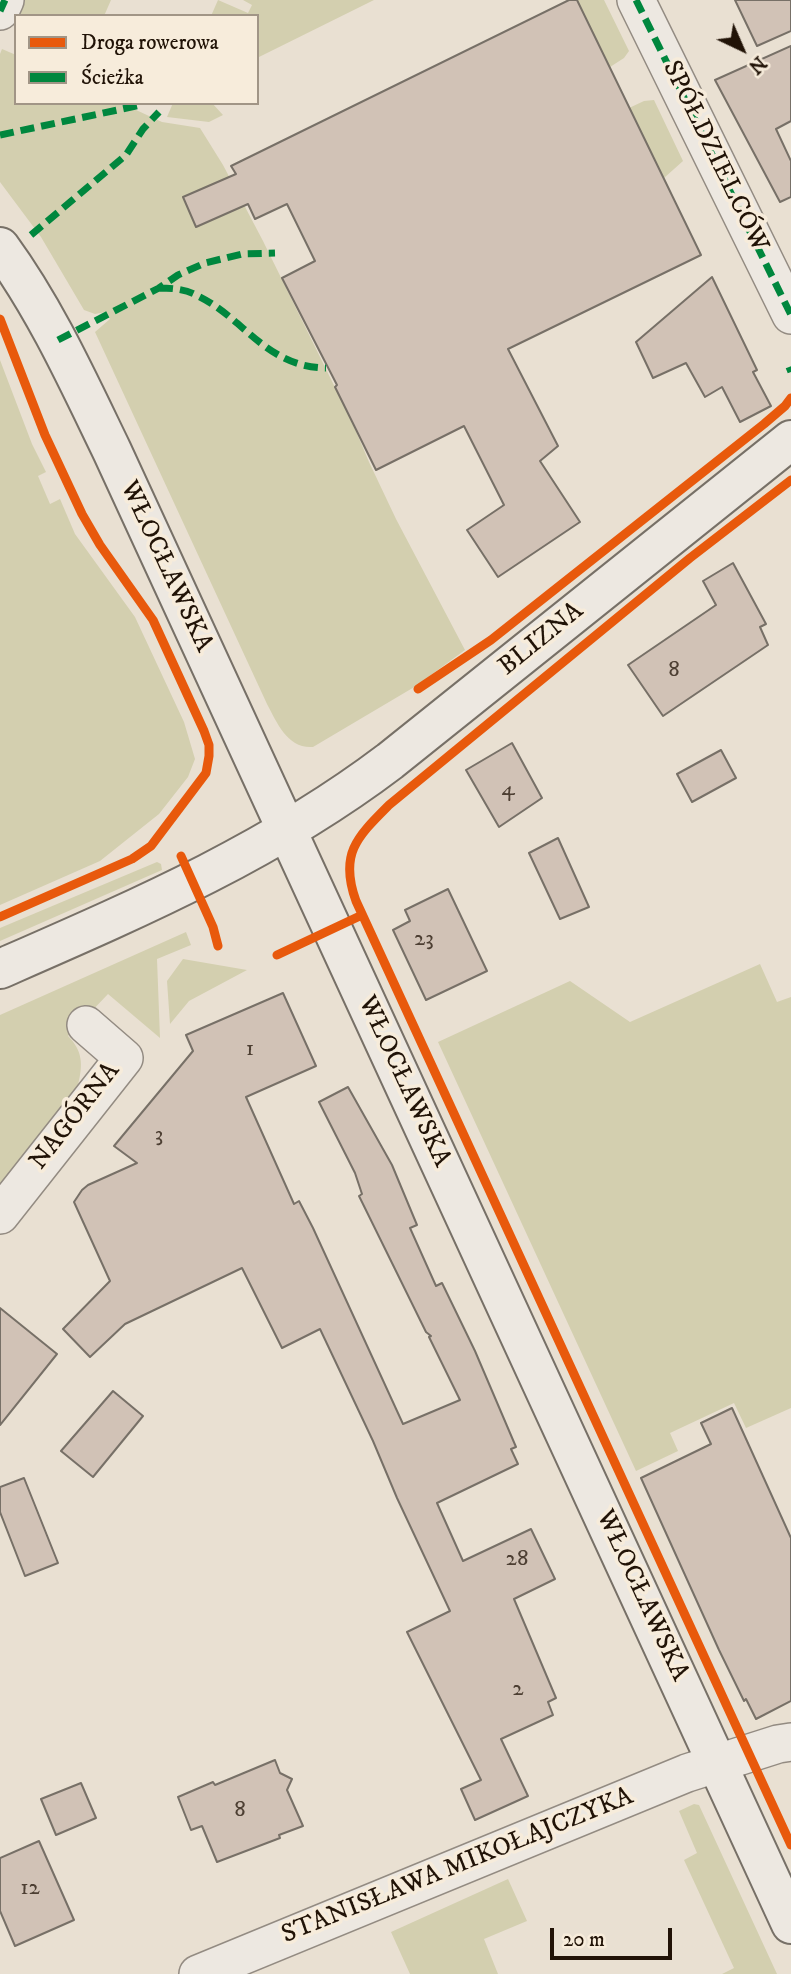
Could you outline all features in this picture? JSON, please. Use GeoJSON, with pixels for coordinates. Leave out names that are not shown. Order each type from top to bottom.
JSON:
{"type":"FeatureCollection","features":[{"type":"Feature","properties":{"kind":"street"},"geometry":{"type":"LineString","coordinates":[[0,11],[5,0]]}},
{"type":"Feature","properties":{"kind":"street","name":"SPÓŁDZIELCÓW"},"geometry":{"type":"LineString","coordinates":[[636,0],[791,315]]}},
{"type":"Feature","properties":{"kind":"street","name":"WŁOCŁAWSKA"},"geometry":{"type":"LineString","coordinates":[[0,247],[18,271],[58,340],[112,451],[791,1924]]}},
{"type":"Feature","properties":{"kind":"street","name":"BLIZNA"},"geometry":{"type":"LineString","coordinates":[[0,969],[163,897],[287,832],[328,807],[382,767],[791,440]]}},
{"type":"Feature","properties":{"kind":"street","name":"NAGÓRNA"},"geometry":{"type":"LineString","coordinates":[[0,1215],[124,1058],[86,1025]]}},
{"type":"Feature","properties":{"kind":"street","name":"STANISŁAWA MIKOŁAJCZYKA"},"geometry":{"type":"LineString","coordinates":[[198,1974],[687,1773],[791,1742]]}},
{"type":"Feature","properties":{"kind":"shaded area"},"geometry":{"type":"Polygon","coordinates":[[[24,0],[111,0],[105,14],[18,14],[24,0]]]}},
{"type":"Feature","properties":{"kind":"shaded area"},"geometry":{"type":"Polygon","coordinates":[[[218,0],[248,13],[252,5],[243,0],[374,0],[259,57],[259,14],[212,14],[218,0]]]}},
{"type":"Feature","properties":{"kind":"shaded area"},"geometry":{"type":"Polygon","coordinates":[[[577,0],[604,0],[629,51],[624,58],[610,67],[577,0]]]}},
{"type":"Feature","properties":{"kind":"shaded area"},"geometry":{"type":"Polygon","coordinates":[[[2,49],[14,54],[14,105],[125,105],[162,122],[200,128],[263,241],[353,424],[396,519],[465,650],[416,686],[313,747],[304,747],[290,739],[267,704],[95,332],[110,319],[106,312],[95,314],[84,310],[41,237],[0,182],[2,49]]]}},
{"type":"Feature","properties":{"kind":"shaded area"},"geometry":{"type":"Polygon","coordinates":[[[654,100],[683,161],[664,178],[629,108],[654,100]]]}},
{"type":"Feature","properties":{"kind":"shaded area"},"geometry":{"type":"Polygon","coordinates":[[[172,105],[214,105],[223,115],[209,122],[167,117],[172,105]]]}},
{"type":"Feature","properties":{"kind":"shaded area"},"geometry":{"type":"Polygon","coordinates":[[[0,360],[32,444],[46,472],[38,476],[50,504],[60,499],[75,534],[135,617],[184,722],[195,759],[188,777],[159,814],[100,861],[0,905],[0,360]]]}},
{"type":"Feature","properties":{"kind":"shaded area"},"geometry":{"type":"Polygon","coordinates":[[[157,862],[161,864],[162,870],[0,941],[0,928],[157,862]]]}},
{"type":"Feature","properties":{"kind":"shaded area"},"geometry":{"type":"Polygon","coordinates":[[[186,932],[191,945],[157,959],[160,1038],[108,994],[68,1036],[77,1047],[80,1059],[78,1085],[0,1185],[0,1015],[186,932]]]}},
{"type":"Feature","properties":{"kind":"shaded area"},"geometry":{"type":"Polygon","coordinates":[[[183,959],[247,970],[189,1001],[170,1024],[167,981],[183,959]]]}},
{"type":"Feature","properties":{"kind":"shaded area"},"geometry":{"type":"Polygon","coordinates":[[[760,964],[777,1002],[791,997],[791,1408],[746,1428],[734,1403],[670,1433],[678,1451],[636,1471],[438,1042],[570,981],[630,1022],[760,964]]]}},
{"type":"Feature","properties":{"kind":"shaded area"},"geometry":{"type":"Polygon","coordinates":[[[694,1804],[699,1805],[777,1974],[722,1974],[734,1968],[684,1860],[697,1853],[679,1811],[694,1804]]]}},
{"type":"Feature","properties":{"kind":"shaded area"},"geometry":{"type":"Polygon","coordinates":[[[508,1879],[527,1921],[484,1939],[498,1974],[410,1974],[391,1932],[508,1879]]]}},
{"type":"Feature","properties":{"kind":"building"},"geometry":{"type":"Polygon","coordinates":[[[569,0],[577,0],[701,255],[508,349],[558,446],[540,461],[580,522],[498,577],[467,530],[504,505],[464,426],[376,470],[335,387],[337,385],[282,278],[315,261],[287,204],[255,219],[248,204],[196,227],[183,197],[236,174],[231,166],[569,0]]]}},
{"type":"Feature","properties":{"kind":"building"},"geometry":{"type":"Polygon","coordinates":[[[735,0],[791,0],[791,31],[757,46],[735,0]]]}},
{"type":"Feature","properties":{"kind":"building"},"geometry":{"type":"Polygon","coordinates":[[[791,46],[791,121],[776,129],[791,161],[791,197],[780,202],[715,80],[791,46]]]}},
{"type":"Feature","properties":{"kind":"building"},"geometry":{"type":"Polygon","coordinates":[[[712,277],[757,370],[753,372],[771,406],[740,422],[722,387],[705,397],[686,363],[653,378],[636,342],[712,277]]]}},
{"type":"Feature","properties":{"kind":"building"},"geometry":{"type":"Polygon","coordinates":[[[733,563],[766,624],[760,627],[768,645],[663,716],[628,665],[716,605],[703,581],[733,563]]]}},
{"type":"Feature","properties":{"kind":"building"},"geometry":{"type":"Polygon","coordinates":[[[512,743],[542,798],[499,827],[466,770],[512,743]]]}},
{"type":"Feature","properties":{"kind":"building"},"geometry":{"type":"Polygon","coordinates":[[[721,750],[736,778],[692,802],[677,774],[721,750]]]}},
{"type":"Feature","properties":{"kind":"building"},"geometry":{"type":"Polygon","coordinates":[[[558,838],[589,907],[560,919],[529,853],[558,838]]]}},
{"type":"Feature","properties":{"kind":"building"},"geometry":{"type":"Polygon","coordinates":[[[448,889],[487,971],[426,1000],[393,930],[410,921],[405,910],[448,889]]]}},
{"type":"Feature","properties":{"kind":"building"},"geometry":{"type":"Polygon","coordinates":[[[283,993],[316,1066],[246,1097],[294,1204],[299,1201],[313,1228],[403,1424],[460,1400],[429,1337],[431,1336],[426,1332],[359,1196],[362,1194],[355,1173],[319,1102],[348,1087],[392,1165],[417,1225],[410,1228],[436,1286],[442,1283],[475,1351],[516,1447],[511,1449],[518,1464],[437,1503],[463,1561],[531,1529],[555,1579],[514,1599],[556,1698],[548,1702],[553,1715],[501,1739],[528,1796],[475,1820],[461,1789],[481,1780],[407,1632],[450,1611],[320,1329],[282,1348],[242,1268],[125,1324],[90,1357],[63,1329],[110,1281],[74,1202],[88,1185],[137,1163],[114,1146],[193,1051],[186,1035],[283,993]]]}},
{"type":"Feature","properties":{"kind":"building"},"geometry":{"type":"Polygon","coordinates":[[[0,1308],[57,1354],[0,1425],[0,1308]]]}},
{"type":"Feature","properties":{"kind":"building"},"geometry":{"type":"Polygon","coordinates":[[[113,1391],[143,1416],[93,1477],[61,1451],[113,1391]]]}},
{"type":"Feature","properties":{"kind":"building"},"geometry":{"type":"Polygon","coordinates":[[[732,1408],[791,1538],[791,1701],[756,1719],[719,1650],[641,1478],[711,1444],[701,1423],[732,1408]]]}},
{"type":"Feature","properties":{"kind":"building"},"geometry":{"type":"Polygon","coordinates":[[[24,1478],[58,1563],[25,1576],[0,1512],[0,1487],[24,1478]]]}},
{"type":"Feature","properties":{"kind":"building"},"geometry":{"type":"Polygon","coordinates":[[[275,1760],[280,1773],[292,1779],[287,1790],[303,1826],[279,1835],[280,1838],[217,1862],[202,1826],[191,1830],[178,1797],[275,1760]]]}},
{"type":"Feature","properties":{"kind":"building"},"geometry":{"type":"Polygon","coordinates":[[[81,1783],[96,1818],[56,1835],[41,1799],[81,1783]]]}},
{"type":"Feature","properties":{"kind":"building"},"geometry":{"type":"Polygon","coordinates":[[[39,1841],[74,1920],[15,1946],[0,1911],[0,1858],[39,1841]]]}},
{"type":"Feature","properties":{"kind":"marked path"},"geometry":{"type":"LineString","coordinates":[[0,11],[5,0]]}},
{"type":"Feature","properties":{"kind":"marked path"},"geometry":{"type":"LineString","coordinates":[[636,0],[791,315]]}},
{"type":"Feature","properties":{"kind":"marked path"},"geometry":{"type":"LineString","coordinates":[[0,135],[141,105]]}},
{"type":"Feature","properties":{"kind":"marked path"},"geometry":{"type":"LineString","coordinates":[[31,235],[126,155],[143,129],[159,112]]}},
{"type":"Feature","properties":{"kind":"marked path"},"geometry":{"type":"LineString","coordinates":[[58,340],[205,263],[242,254],[275,253]]}},
{"type":"Feature","properties":{"kind":"marked path"},"geometry":{"type":"LineString","coordinates":[[159,288],[178,289],[196,295],[213,304],[256,339],[287,359],[326,368]]}},
{"type":"Feature","properties":{"kind":"marked path"},"geometry":{"type":"LineString","coordinates":[[789,367],[791,372]]}},
{"type":"Feature","properties":{"kind":"cycle path"},"geometry":{"type":"LineString","coordinates":[[0,319],[45,435],[82,514],[100,545],[153,620],[209,745],[206,773],[151,846],[132,859],[0,917]]}},
{"type":"Feature","properties":{"kind":"cycle path"},"geometry":{"type":"LineString","coordinates":[[418,689],[491,640],[764,424],[791,398]]}},
{"type":"Feature","properties":{"kind":"cycle path"},"geometry":{"type":"LineString","coordinates":[[791,480],[690,558],[389,805],[360,837],[354,847],[349,871],[356,901],[791,1845]]}},
{"type":"Feature","properties":{"kind":"cycle path"},"geometry":{"type":"LineString","coordinates":[[181,856],[213,927],[218,946]]}},
{"type":"Feature","properties":{"kind":"cycle path"},"geometry":{"type":"LineString","coordinates":[[277,955],[362,915]]}}]}
